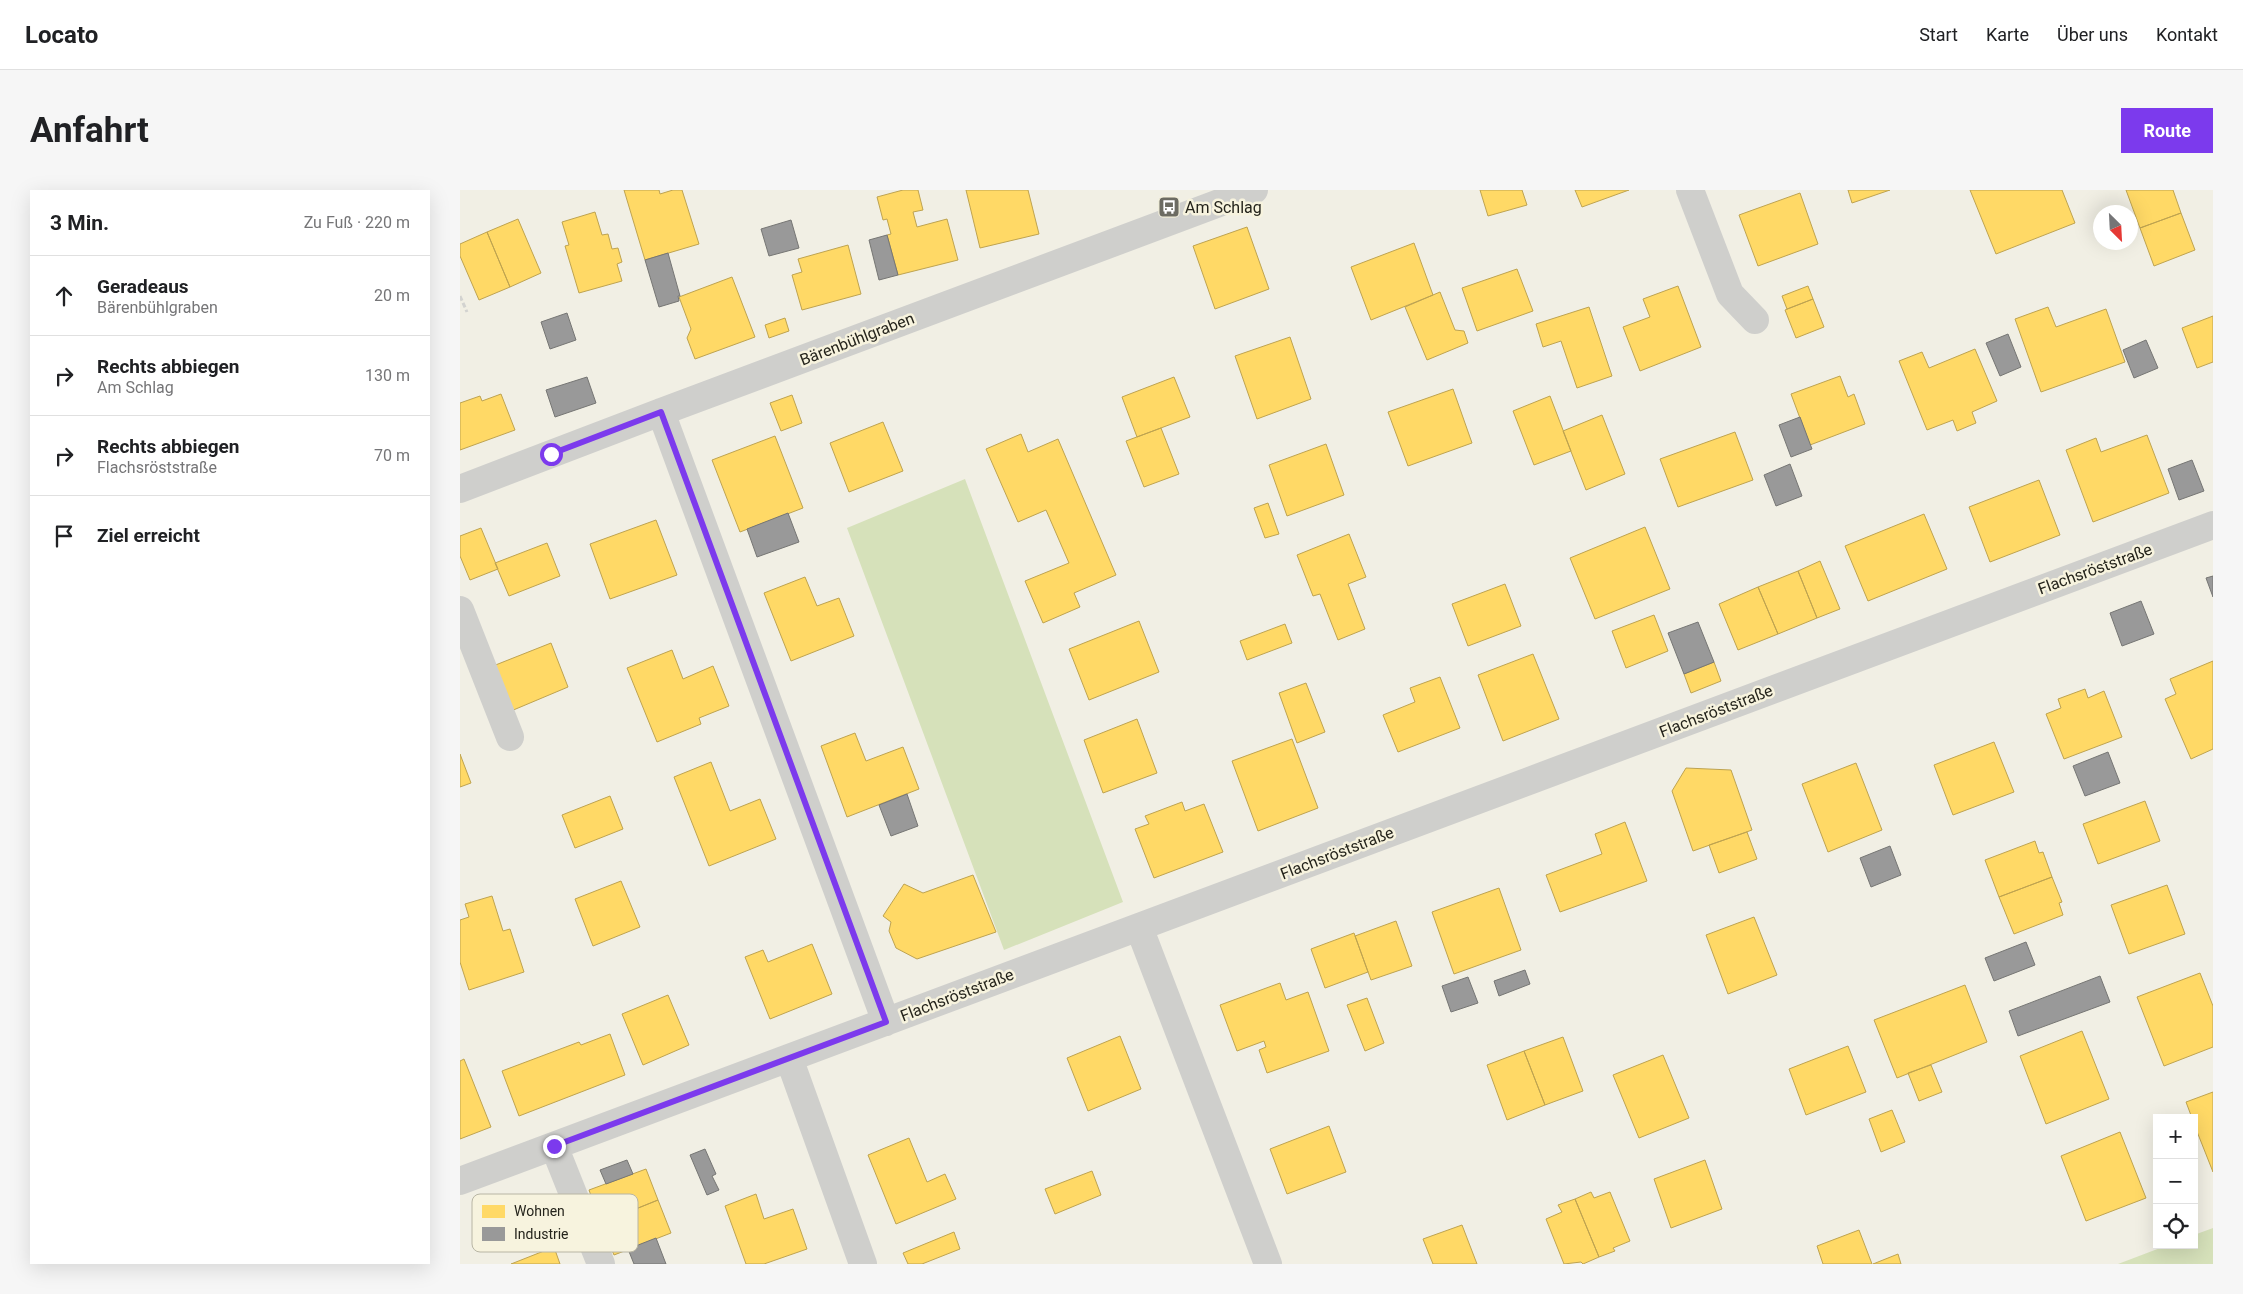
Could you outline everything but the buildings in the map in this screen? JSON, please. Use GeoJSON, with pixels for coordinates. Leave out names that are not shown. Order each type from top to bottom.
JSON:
{"type":"FeatureCollection","features":[{"type":"Feature","properties":{"kind":"street","name":"Bärenbühlgraben"},"geometry":{"type":"LineString","coordinates":[[460,490],[661,412],[1254,190]]}},
{"type":"Feature","properties":{"kind":"street"},"geometry":{"type":"LineString","coordinates":[[1690,190],[1730,294],[1755,320]]}},
{"type":"Feature","properties":{"kind":"street"},"geometry":{"type":"LineString","coordinates":[[661,412],[886,1022]]}},
{"type":"Feature","properties":{"kind":"street","name":"Flachsröststraße"},"geometry":{"type":"LineString","coordinates":[[460,1181],[2213,525]]}},
{"type":"Feature","properties":{"kind":"street"},"geometry":{"type":"LineString","coordinates":[[460,610],[510,737]]}},
{"type":"Feature","properties":{"kind":"street"},"geometry":{"type":"LineString","coordinates":[[1139,927],[1268,1264]]}},
{"type":"Feature","properties":{"kind":"street"},"geometry":{"type":"LineString","coordinates":[[789,1058],[863,1264]]}},
{"type":"Feature","properties":{"kind":"street"},"geometry":{"type":"LineString","coordinates":[[554,1146],[573,1194]]}},
{"type":"Feature","properties":{"kind":"street"},"geometry":{"type":"LineString","coordinates":[[596,1252],[601,1264]]}},
{"type":"Feature","properties":{"kind":"path"},"geometry":{"type":"LineString","coordinates":[[460,296],[467,312]]}},
{"type":"Feature","properties":{"kind":"green space"},"geometry":{"type":"Polygon","coordinates":[[[965,479],[1123,902],[1004,950],[847,528],[965,479]]]}},
{"type":"Feature","properties":{"kind":"green space"},"geometry":{"type":"Polygon","coordinates":[[[2213,1228],[2213,1264],[2118,1264],[2157,1249],[2198,1249],[2198,1234],[2213,1228]]]}},
{"type":"Feature","properties":{"kind":"place","name":"Am Schlag"},"geometry":{"type":"Point","coordinates":[1169,207]}},
{"type":"Feature","properties":{"kind":"route"},"geometry":{"type":"LineString","coordinates":[[551,454],[661,412],[886,1022],[554,1146]]}}]}
